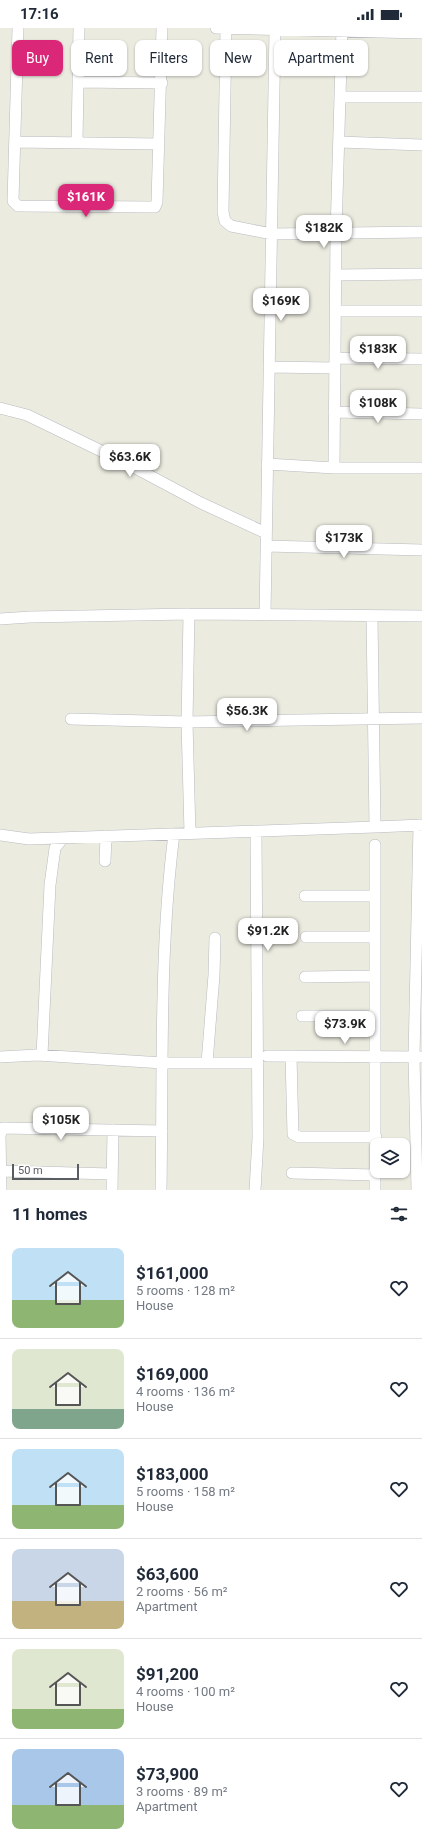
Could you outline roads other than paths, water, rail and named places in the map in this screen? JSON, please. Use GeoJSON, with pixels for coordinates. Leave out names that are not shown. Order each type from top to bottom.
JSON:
{"type":"FeatureCollection","features":[{"type":"Feature","properties":{"kind":"street"},"geometry":{"type":"LineString","coordinates":[[18,28],[16,142],[13,201],[18,206],[152,208],[155,207],[157,202],[162,84],[162,28]]}},
{"type":"Feature","properties":{"kind":"street"},"geometry":{"type":"LineString","coordinates":[[77,143],[79,28]]}},
{"type":"Feature","properties":{"kind":"street"},"geometry":{"type":"LineString","coordinates":[[422,33],[342,29],[275,30],[221,28],[223,212],[225,220],[231,226],[272,234],[422,232]]}},
{"type":"Feature","properties":{"kind":"street"},"geometry":{"type":"LineString","coordinates":[[334,468],[336,232],[342,29]]}},
{"type":"Feature","properties":{"kind":"street"},"geometry":{"type":"LineString","coordinates":[[265,615],[275,30]]}},
{"type":"Feature","properties":{"kind":"street"},"geometry":{"type":"LineString","coordinates":[[78,82],[162,84]]}},
{"type":"Feature","properties":{"kind":"street"},"geometry":{"type":"LineString","coordinates":[[340,96],[422,98]]}},
{"type":"Feature","properties":{"kind":"street"},"geometry":{"type":"LineString","coordinates":[[16,142],[159,144]]}},
{"type":"Feature","properties":{"kind":"street"},"geometry":{"type":"LineString","coordinates":[[339,142],[422,145]]}},
{"type":"Feature","properties":{"kind":"street"},"geometry":{"type":"LineString","coordinates":[[336,275],[422,274]]}},
{"type":"Feature","properties":{"kind":"street"},"geometry":{"type":"LineString","coordinates":[[336,311],[422,311]]}},
{"type":"Feature","properties":{"kind":"street"},"geometry":{"type":"LineString","coordinates":[[269,367],[422,359]]}},
{"type":"Feature","properties":{"kind":"street"},"geometry":{"type":"LineString","coordinates":[[0,408],[27,415],[124,462],[201,503],[266,533]]}},
{"type":"Feature","properties":{"kind":"street"},"geometry":{"type":"LineString","coordinates":[[334,412],[422,414]]}},
{"type":"Feature","properties":{"kind":"street"},"geometry":{"type":"LineString","coordinates":[[267,464],[334,468],[422,468]]}},
{"type":"Feature","properties":{"kind":"street"},"geometry":{"type":"LineString","coordinates":[[266,546],[422,550]]}},
{"type":"Feature","properties":{"kind":"street"},"geometry":{"type":"LineString","coordinates":[[189,614],[188,722],[190,833]]}},
{"type":"Feature","properties":{"kind":"street"},"geometry":{"type":"LineString","coordinates":[[0,619],[30,617],[189,614],[422,616]]}},
{"type":"Feature","properties":{"kind":"street"},"geometry":{"type":"LineString","coordinates":[[372,616],[375,827]]}},
{"type":"Feature","properties":{"kind":"street"},"geometry":{"type":"LineString","coordinates":[[71,719],[188,722],[422,718]]}},
{"type":"Feature","properties":{"kind":"street"},"geometry":{"type":"LineString","coordinates":[[0,835],[29,839],[421,825],[417,1190]]}},
{"type":"Feature","properties":{"kind":"street"},"geometry":{"type":"LineString","coordinates":[[255,1190],[258,1138],[256,831]]}},
{"type":"Feature","properties":{"kind":"street"},"geometry":{"type":"LineString","coordinates":[[161,1190],[164,954],[169,876],[174,834]]}},
{"type":"Feature","properties":{"kind":"street"},"geometry":{"type":"LineString","coordinates":[[105,861],[106,836]]}},
{"type":"Feature","properties":{"kind":"street"},"geometry":{"type":"LineString","coordinates":[[42,1055],[50,885],[55,848],[63,838]]}},
{"type":"Feature","properties":{"kind":"street"},"geometry":{"type":"LineString","coordinates":[[292,1056],[293,1134],[299,1137],[376,1137],[375,845]]}},
{"type":"Feature","properties":{"kind":"street"},"geometry":{"type":"LineString","coordinates":[[305,896],[375,896]]}},
{"type":"Feature","properties":{"kind":"street"},"geometry":{"type":"LineString","coordinates":[[306,937],[375,937]]}},
{"type":"Feature","properties":{"kind":"street"},"geometry":{"type":"LineString","coordinates":[[207,1063],[214,975],[215,938]]}},
{"type":"Feature","properties":{"kind":"street"},"geometry":{"type":"LineString","coordinates":[[305,977],[375,976]]}},
{"type":"Feature","properties":{"kind":"street"},"geometry":{"type":"LineString","coordinates":[[302,1016],[375,1016]]}},
{"type":"Feature","properties":{"kind":"street"},"geometry":{"type":"LineString","coordinates":[[0,1058],[42,1055],[163,1063],[258,1063]]}},
{"type":"Feature","properties":{"kind":"street"},"geometry":{"type":"LineString","coordinates":[[267,1056],[418,1057]]}},
{"type":"Feature","properties":{"kind":"street"},"geometry":{"type":"LineString","coordinates":[[1,1190],[0,1135],[3,1128],[162,1131]]}},
{"type":"Feature","properties":{"kind":"street"},"geometry":{"type":"LineString","coordinates":[[112,1190],[113,1130]]}},
{"type":"Feature","properties":{"kind":"street"},"geometry":{"type":"LineString","coordinates":[[1,1171],[112,1174]]}},
{"type":"Feature","properties":{"kind":"street"},"geometry":{"type":"LineString","coordinates":[[292,1173],[370,1176]]}},
{"type":"Feature","properties":{"kind":"street"},"geometry":{"type":"LineString","coordinates":[[375,1178],[375,1190]]}}]}
